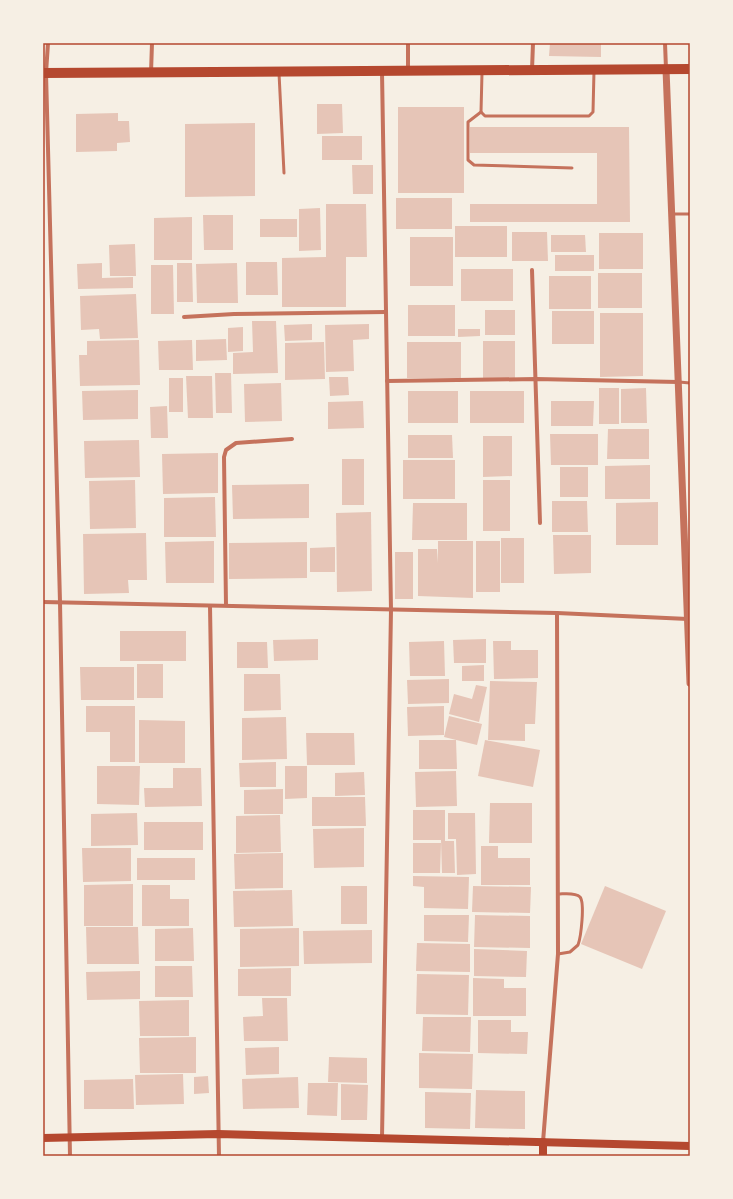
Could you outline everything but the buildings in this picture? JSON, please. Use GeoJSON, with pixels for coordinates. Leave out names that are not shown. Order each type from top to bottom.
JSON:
{"type":"FeatureCollection","features":[{"type":"Feature","properties":{"kind":"main road"},"geometry":{"type":"LineString","coordinates":[[44,73],[690,69]]}},
{"type":"Feature","properties":{"kind":"main road"},"geometry":{"type":"LineString","coordinates":[[43,1138],[218,1134],[690,1146]]}},
{"type":"Feature","properties":{"kind":"main road"},"geometry":{"type":"LineString","coordinates":[[543,1142],[543,1156]]}},
{"type":"Feature","properties":{"kind":"street"},"geometry":{"type":"LineString","coordinates":[[48,43],[44,73],[60,602],[70,1156]]}},
{"type":"Feature","properties":{"kind":"street"},"geometry":{"type":"LineString","coordinates":[[151,73],[152,43]]}},
{"type":"Feature","properties":{"kind":"street"},"geometry":{"type":"LineString","coordinates":[[408,43],[408,71]]}},
{"type":"Feature","properties":{"kind":"street"},"geometry":{"type":"LineString","coordinates":[[532,70],[533,43]]}},
{"type":"Feature","properties":{"kind":"street"},"geometry":{"type":"LineString","coordinates":[[665,43],[689,619],[690,683]]}},
{"type":"Feature","properties":{"kind":"street"},"geometry":{"type":"LineString","coordinates":[[382,71],[390,610],[382,1138]]}},
{"type":"Feature","properties":{"kind":"street"},"geometry":{"type":"LineString","coordinates":[[532,270],[540,523]]}},
{"type":"Feature","properties":{"kind":"street"},"geometry":{"type":"LineString","coordinates":[[184,317],[234,314],[386,312]]}},
{"type":"Feature","properties":{"kind":"street"},"geometry":{"type":"LineString","coordinates":[[387,381],[536,379],[679,382]]}},
{"type":"Feature","properties":{"kind":"street"},"geometry":{"type":"LineString","coordinates":[[226,606],[224,457],[226,450],[236,443],[292,439]]}},
{"type":"Feature","properties":{"kind":"street"},"geometry":{"type":"LineString","coordinates":[[43,602],[557,613],[689,619]]}},
{"type":"Feature","properties":{"kind":"street"},"geometry":{"type":"LineString","coordinates":[[210,606],[218,1156]]}},
{"type":"Feature","properties":{"kind":"street"},"geometry":{"type":"LineString","coordinates":[[543,1142],[558,954],[557,613]]}},
{"type":"Feature","properties":{"kind":"lane"},"geometry":{"type":"LineString","coordinates":[[482,70],[480,112],[468,122],[466,128],[468,160],[474,165],[480,166],[572,168]]}},
{"type":"Feature","properties":{"kind":"lane"},"geometry":{"type":"LineString","coordinates":[[480,112],[485,116],[589,116],[593,112],[594,70]]}},
{"type":"Feature","properties":{"kind":"lane"},"geometry":{"type":"LineString","coordinates":[[279,72],[284,173]]}},
{"type":"Feature","properties":{"kind":"lane"},"geometry":{"type":"LineString","coordinates":[[672,214],[690,214]]}},
{"type":"Feature","properties":{"kind":"lane"},"geometry":{"type":"LineString","coordinates":[[679,382],[690,383]]}},
{"type":"Feature","properties":{"kind":"lane"},"geometry":{"type":"LineString","coordinates":[[558,894],[577,895],[583,906],[578,945],[570,952],[558,954]]}}]}
